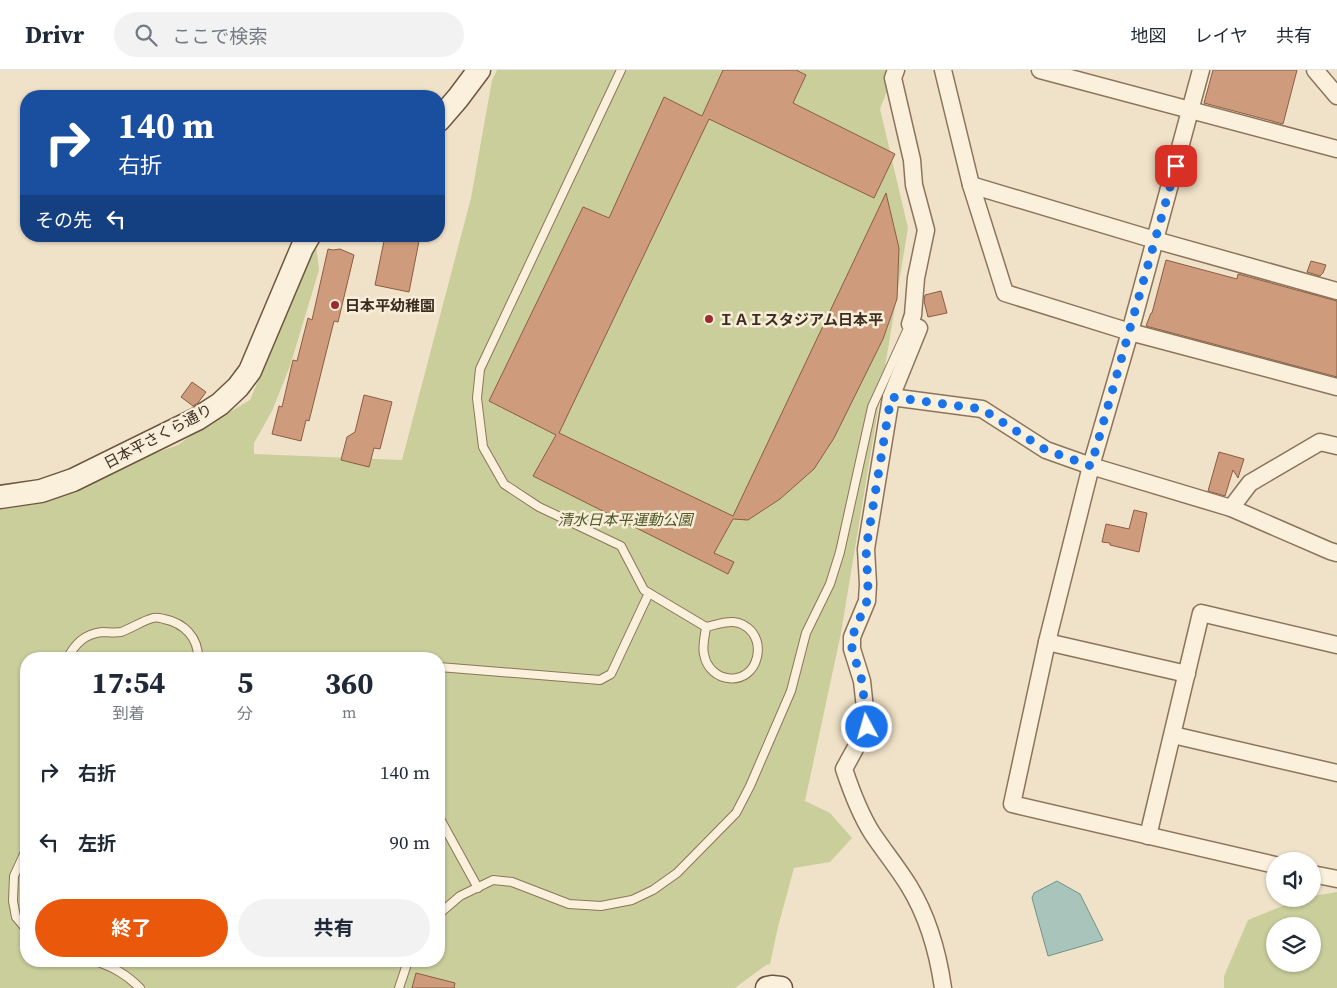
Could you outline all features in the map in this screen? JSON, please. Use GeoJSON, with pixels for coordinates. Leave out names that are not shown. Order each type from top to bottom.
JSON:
{"type":"FeatureCollection","features":[{"type":"Feature","properties":{"kind":"street"},"geometry":{"type":"LineString","coordinates":[[445,113],[479,70]]}},
{"type":"Feature","properties":{"kind":"street"},"geometry":{"type":"LineString","coordinates":[[896,70],[893,78],[912,160],[914,184],[926,230],[916,278],[913,315],[910,324],[919,328],[891,397],[866,549],[867,601],[852,637],[852,649],[862,681],[867,727],[844,769],[851,790],[871,831],[910,887],[925,915],[940,963],[943,988]]}},
{"type":"Feature","properties":{"kind":"street"},"geometry":{"type":"LineString","coordinates":[[943,70],[971,185],[1005,293],[1130,332],[1337,388]]}},
{"type":"Feature","properties":{"kind":"street"},"geometry":{"type":"LineString","coordinates":[[1040,70],[1337,149]]}},
{"type":"Feature","properties":{"kind":"street"},"geometry":{"type":"LineString","coordinates":[[1201,70],[1130,332],[1091,466],[1047,642],[1012,804],[1266,863]]}},
{"type":"Feature","properties":{"kind":"street"},"geometry":{"type":"LineString","coordinates":[[1315,70],[1337,96]]}},
{"type":"Feature","properties":{"kind":"street"},"geometry":{"type":"LineString","coordinates":[[971,185],[1155,240],[1337,291]]}},
{"type":"Feature","properties":{"kind":"street","name":"日本平さくら通り"},"geometry":{"type":"LineString","coordinates":[[0,497],[41,491],[74,480],[197,419],[220,404],[238,387],[250,371],[306,242]]}},
{"type":"Feature","properties":{"kind":"street"},"geometry":{"type":"LineString","coordinates":[[891,397],[982,409],[1046,450],[1091,466],[1230,508],[1337,553]]}},
{"type":"Feature","properties":{"kind":"street"},"geometry":{"type":"LineString","coordinates":[[1230,508],[1250,483],[1320,442],[1337,446]]}},
{"type":"Feature","properties":{"kind":"street"},"geometry":{"type":"LineString","coordinates":[[1148,836],[1201,613],[1337,644]]}},
{"type":"Feature","properties":{"kind":"street"},"geometry":{"type":"LineString","coordinates":[[1047,642],[1187,674]]}},
{"type":"Feature","properties":{"kind":"street"},"geometry":{"type":"LineString","coordinates":[[1173,735],[1337,773]]}},
{"type":"Feature","properties":{"kind":"street"},"geometry":{"type":"LineString","coordinates":[[1321,876],[1337,879]]}},
{"type":"Feature","properties":{"kind":"street"},"geometry":{"type":"LineString","coordinates":[[767,988],[781,988]]}},
{"type":"Feature","properties":{"kind":"lane"},"geometry":{"type":"LineString","coordinates":[[621,70],[480,369],[477,398],[483,447],[504,484],[539,507],[621,546],[644,590],[706,627],[729,621],[746,626],[756,637],[759,650],[756,664],[747,675],[732,679],[718,675],[707,665],[703,652],[706,627]]}},
{"type":"Feature","properties":{"kind":"lane"},"geometry":{"type":"LineString","coordinates":[[445,909],[460,896],[493,880],[512,882],[569,904],[601,906],[632,900],[654,890],[677,873],[736,813],[750,786],[791,691],[806,634],[830,584],[840,552],[872,407],[910,324]]}},
{"type":"Feature","properties":{"kind":"lane"},"geometry":{"type":"LineString","coordinates":[[445,667],[600,680],[611,674],[649,593]]}},
{"type":"Feature","properties":{"kind":"lane"},"geometry":{"type":"LineString","coordinates":[[71,652],[84,637],[100,632],[118,632],[154,617],[172,621],[187,630],[196,640],[197,652]]}},
{"type":"Feature","properties":{"kind":"lane"},"geometry":{"type":"LineString","coordinates":[[445,828],[478,888]]}},
{"type":"Feature","properties":{"kind":"lane"},"geometry":{"type":"LineString","coordinates":[[20,863],[14,876],[13,901],[16,917],[20,922]]}},
{"type":"Feature","properties":{"kind":"lane"},"geometry":{"type":"LineString","coordinates":[[112,967],[130,978],[140,988]]}},
{"type":"Feature","properties":{"kind":"lane"},"geometry":{"type":"LineString","coordinates":[[399,988],[406,967]]}},
{"type":"Feature","properties":{"kind":"green space","name":"清水日本平運動公園"},"geometry":{"type":"Polygon","coordinates":[[[497,70],[895,70],[880,109],[890,151],[895,154],[892,160],[908,228],[841,633],[805,801],[830,813],[852,838],[830,862],[794,868],[770,964],[735,988],[0,988],[0,508],[178,445],[250,400],[265,365],[289,294],[316,245],[319,270],[290,366],[272,411],[254,443],[254,454],[402,460],[471,198],[492,80],[497,70]]]}},
{"type":"Feature","properties":{"kind":"green space"},"geometry":{"type":"Polygon","coordinates":[[[1337,892],[1337,988],[1224,988],[1224,976],[1248,920],[1280,907],[1321,907],[1321,895],[1337,892]]]}},
{"type":"Feature","properties":{"kind":"water"},"geometry":{"type":"Polygon","coordinates":[[[1057,881],[1080,894],[1103,940],[1048,956],[1032,898],[1034,893],[1057,881]]]}},
{"type":"Feature","properties":{"kind":"building"},"geometry":{"type":"Polygon","coordinates":[[[723,70],[796,70],[806,75],[793,103],[895,154],[874,198],[709,119],[559,433],[733,516],[886,193],[899,248],[897,299],[883,339],[834,438],[814,469],[780,499],[748,520],[733,519],[714,553],[734,562],[728,574],[533,476],[556,435],[489,401],[583,207],[609,218],[664,97],[702,116],[723,70]]]}},
{"type":"Feature","properties":{"kind":"building"},"geometry":{"type":"Polygon","coordinates":[[[1213,70],[1297,70],[1283,124],[1204,103],[1213,70]]]}},
{"type":"Feature","properties":{"kind":"building"},"geometry":{"type":"Polygon","coordinates":[[[384,242],[419,242],[409,292],[375,285],[384,242]]]}},
{"type":"Feature","properties":{"kind":"building"},"geometry":{"type":"Polygon","coordinates":[[[328,249],[340,249],[354,255],[338,322],[334,321],[309,421],[306,420],[301,441],[272,434],[279,406],[282,407],[293,360],[297,361],[308,318],[312,320],[328,249]]]}},
{"type":"Feature","properties":{"kind":"building"},"geometry":{"type":"Polygon","coordinates":[[[1166,260],[1237,279],[1238,274],[1337,301],[1337,377],[1146,326],[1152,313],[1166,260]]]}},
{"type":"Feature","properties":{"kind":"building"},"geometry":{"type":"Polygon","coordinates":[[[1311,261],[1326,265],[1320,276],[1307,272],[1311,261]]]}},
{"type":"Feature","properties":{"kind":"building"},"geometry":{"type":"Polygon","coordinates":[[[941,291],[947,313],[928,317],[924,301],[925,295],[941,291]]]}},
{"type":"Feature","properties":{"kind":"building"},"geometry":{"type":"Polygon","coordinates":[[[192,382],[206,392],[198,403],[193,406],[181,397],[192,382]]]}},
{"type":"Feature","properties":{"kind":"building"},"geometry":{"type":"Polygon","coordinates":[[[364,395],[392,402],[380,449],[374,448],[369,467],[341,460],[347,437],[355,432],[364,395]]]}},
{"type":"Feature","properties":{"kind":"building"},"geometry":{"type":"Polygon","coordinates":[[[1219,452],[1244,459],[1238,478],[1233,470],[1225,496],[1208,491],[1219,452]]]}},
{"type":"Feature","properties":{"kind":"building"},"geometry":{"type":"Polygon","coordinates":[[[1134,510],[1147,513],[1139,552],[1102,542],[1106,524],[1129,529],[1134,510]]]}},
{"type":"Feature","properties":{"kind":"building"},"geometry":{"type":"Polygon","coordinates":[[[416,973],[455,983],[454,988],[412,988],[416,973]]]}},
{"type":"Feature","properties":{"kind":"place","name":"日本平幼稚園"},"geometry":{"type":"Point","coordinates":[335,305]}},
{"type":"Feature","properties":{"kind":"place","name":"ＩＡＩスタジアム日本平"},"geometry":{"type":"Point","coordinates":[709,319]}},
{"type":"Feature","properties":{"kind":"route"},"geometry":{"type":"LineString","coordinates":[[867,727],[862,681],[852,649],[852,637],[867,601],[866,549],[891,397],[982,409],[1046,450],[1091,466],[1176,166]]}}]}
